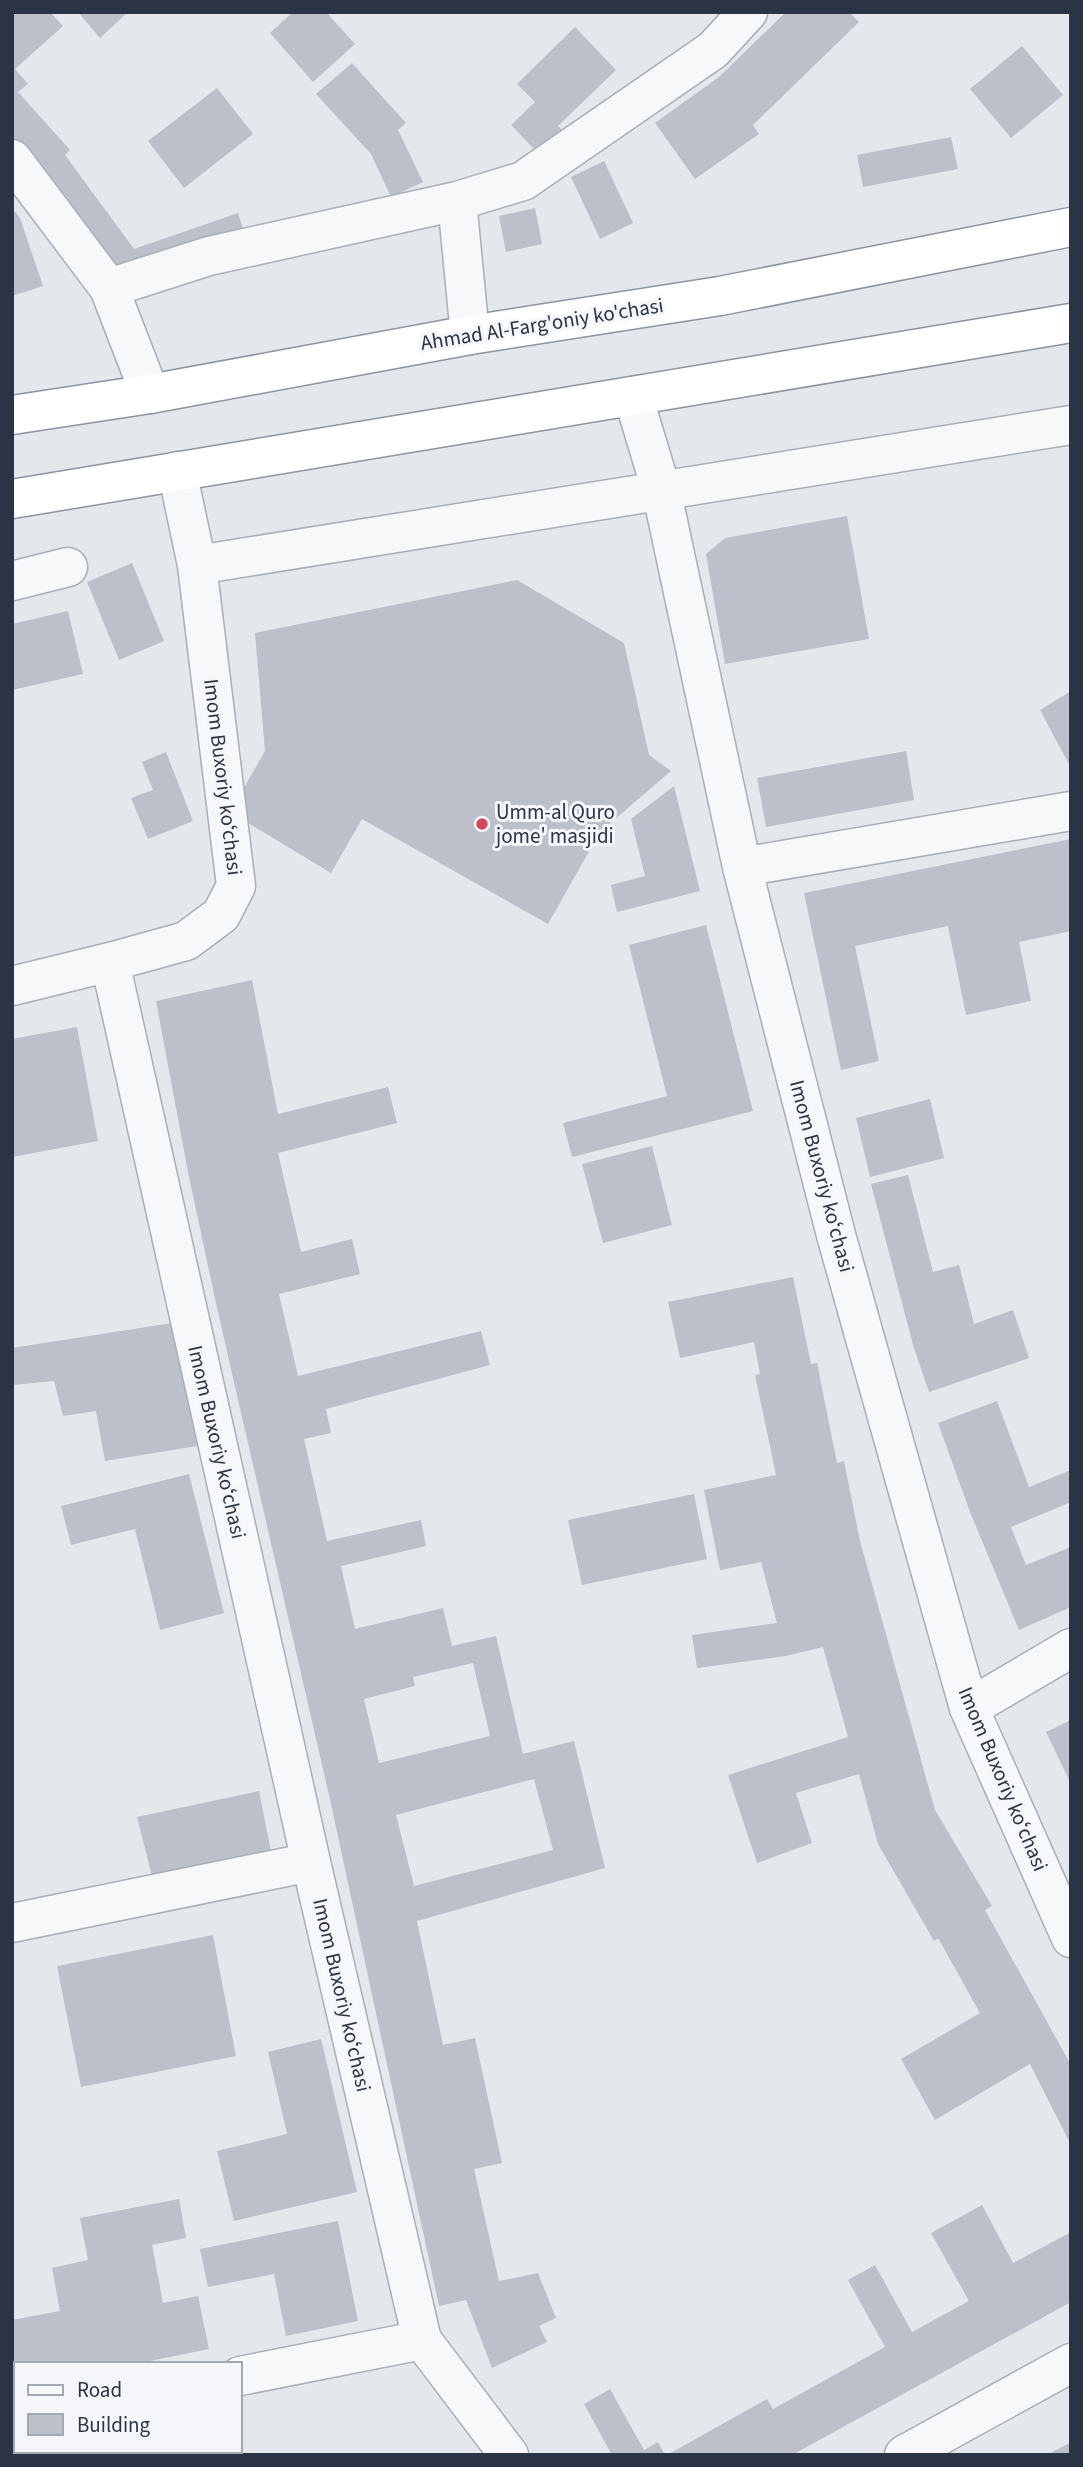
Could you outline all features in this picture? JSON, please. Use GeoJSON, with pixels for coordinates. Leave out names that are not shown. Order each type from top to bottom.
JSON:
{"type":"FeatureCollection","features":[{"type":"Feature","properties":{"kind":"highway","name":"Ahmad Al-Farg'oniy ko'chasi"},"geometry":{"type":"LineString","coordinates":[[12,415],[150,394],[470,335],[720,296],[1071,227]]}},
{"type":"Feature","properties":{"kind":"highway"},"geometry":{"type":"LineString","coordinates":[[12,499],[1071,323]]}},
{"type":"Feature","properties":{"kind":"street"},"geometry":{"type":"LineString","coordinates":[[108,288],[209,256],[457,201],[523,181],[713,50],[748,12]]}},
{"type":"Feature","properties":{"kind":"street"},"geometry":{"type":"LineString","coordinates":[[12,159],[108,288],[150,394]]}},
{"type":"Feature","properties":{"kind":"street"},"geometry":{"type":"LineString","coordinates":[[457,201],[470,335]]}},
{"type":"Feature","properties":{"kind":"street","name":"Imom Buxoriy koʻchasi"},"geometry":{"type":"LineString","coordinates":[[634,396],[661,489],[741,867],[836,1235],[969,1708],[1071,1938]]}},
{"type":"Feature","properties":{"kind":"street"},"geometry":{"type":"LineString","coordinates":[[197,565],[1071,425]]}},
{"type":"Feature","properties":{"kind":"street","name":"Imom Buxoriy koʻchasi"},"geometry":{"type":"LineString","coordinates":[[177,471],[197,565],[236,886],[221,915],[186,941],[110,962],[311,1862],[422,2340],[509,2455]]}},
{"type":"Feature","properties":{"kind":"street"},"geometry":{"type":"LineString","coordinates":[[12,581],[68,567]]}},
{"type":"Feature","properties":{"kind":"street"},"geometry":{"type":"LineString","coordinates":[[741,867],[1071,811]]}},
{"type":"Feature","properties":{"kind":"street"},"geometry":{"type":"LineString","coordinates":[[12,986],[110,962]]}},
{"type":"Feature","properties":{"kind":"street"},"geometry":{"type":"LineString","coordinates":[[969,1708],[1071,1648]]}},
{"type":"Feature","properties":{"kind":"street"},"geometry":{"type":"LineString","coordinates":[[12,1923],[311,1862]]}},
{"type":"Feature","properties":{"kind":"street"},"geometry":{"type":"LineString","coordinates":[[242,2376],[422,2340]]}},
{"type":"Feature","properties":{"kind":"street"},"geometry":{"type":"LineString","coordinates":[[904,2455],[1071,2363]]}},
{"type":"Feature","properties":{"kind":"building"},"geometry":{"type":"Polygon","coordinates":[[[12,12],[50,12],[63,26],[15,69],[28,84],[18,92],[70,150],[65,155],[134,249],[238,213],[246,238],[119,281],[12,143],[12,12]]]}},
{"type":"Feature","properties":{"kind":"building"},"geometry":{"type":"Polygon","coordinates":[[[78,12],[128,12],[100,38],[78,12]]]}},
{"type":"Feature","properties":{"kind":"building"},"geometry":{"type":"Polygon","coordinates":[[[293,12],[326,12],[355,44],[313,82],[270,33],[293,12]]]}},
{"type":"Feature","properties":{"kind":"building"},"geometry":{"type":"Polygon","coordinates":[[[786,12],[849,12],[859,22],[753,125],[759,134],[695,179],[655,123],[719,77],[786,12]]]}},
{"type":"Feature","properties":{"kind":"building"},"geometry":{"type":"Polygon","coordinates":[[[575,27],[616,70],[558,126],[562,130],[538,153],[511,125],[535,102],[517,84],[575,27]]]}},
{"type":"Feature","properties":{"kind":"building"},"geometry":{"type":"Polygon","coordinates":[[[1022,46],[1063,95],[1011,138],[970,89],[1022,46]]]}},
{"type":"Feature","properties":{"kind":"building"},"geometry":{"type":"Polygon","coordinates":[[[352,63],[406,123],[398,130],[423,182],[391,197],[371,154],[316,94],[352,63]]]}},
{"type":"Feature","properties":{"kind":"building"},"geometry":{"type":"Polygon","coordinates":[[[217,88],[253,134],[184,188],[148,141],[217,88]]]}},
{"type":"Feature","properties":{"kind":"building"},"geometry":{"type":"Polygon","coordinates":[[[951,137],[958,169],[863,187],[857,155],[951,137]]]}},
{"type":"Feature","properties":{"kind":"building"},"geometry":{"type":"Polygon","coordinates":[[[604,161],[633,223],[600,239],[571,177],[604,161]]]}},
{"type":"Feature","properties":{"kind":"building"},"geometry":{"type":"Polygon","coordinates":[[[12,208],[20,218],[43,286],[12,296],[12,208]]]}},
{"type":"Feature","properties":{"kind":"building"},"geometry":{"type":"Polygon","coordinates":[[[535,208],[542,244],[506,252],[499,216],[535,208]]]}},
{"type":"Feature","properties":{"kind":"building"},"geometry":{"type":"Polygon","coordinates":[[[847,516],[869,639],[725,664],[706,554],[725,538],[847,516]]]}},
{"type":"Feature","properties":{"kind":"building"},"geometry":{"type":"Polygon","coordinates":[[[132,563],[164,641],[119,660],[87,582],[132,563]]]}},
{"type":"Feature","properties":{"kind":"building"},"geometry":{"type":"Polygon","coordinates":[[[517,580],[624,643],[649,755],[671,771],[600,832],[548,924],[362,819],[331,873],[230,812],[265,751],[255,633],[517,580]]]}},
{"type":"Feature","properties":{"kind":"building"},"geometry":{"type":"Polygon","coordinates":[[[68,611],[83,674],[12,690],[12,624],[68,611]]]}},
{"type":"Feature","properties":{"kind":"building"},"geometry":{"type":"Polygon","coordinates":[[[1071,691],[1071,768],[1040,710],[1071,691]]]}},
{"type":"Feature","properties":{"kind":"building"},"geometry":{"type":"Polygon","coordinates":[[[906,751],[914,800],[766,827],[757,778],[906,751]]]}},
{"type":"Feature","properties":{"kind":"building"},"geometry":{"type":"Polygon","coordinates":[[[166,752],[193,821],[148,839],[131,798],[153,790],[142,762],[166,752]]]}},
{"type":"Feature","properties":{"kind":"building"},"geometry":{"type":"Polygon","coordinates":[[[674,786],[700,891],[617,912],[611,885],[645,876],[631,819],[674,786]]]}},
{"type":"Feature","properties":{"kind":"building"},"geometry":{"type":"Polygon","coordinates":[[[1071,839],[1071,931],[1019,942],[1031,1001],[966,1015],[948,926],[855,946],[879,1061],[841,1070],[804,893],[1071,839]]]}},
{"type":"Feature","properties":{"kind":"building"},"geometry":{"type":"Polygon","coordinates":[[[706,925],[753,1111],[572,1157],[563,1123],[667,1096],[629,945],[706,925]]]}},
{"type":"Feature","properties":{"kind":"building"},"geometry":{"type":"Polygon","coordinates":[[[252,980],[278,1114],[388,1087],[397,1123],[278,1153],[301,1252],[352,1239],[360,1274],[279,1294],[298,1376],[481,1331],[490,1365],[326,1409],[331,1433],[304,1439],[327,1541],[421,1520],[426,1546],[341,1566],[355,1629],[443,1608],[452,1646],[496,1636],[523,1754],[574,1741],[605,1868],[417,1921],[443,2045],[475,2038],[502,2163],[474,2169],[499,2281],[538,2273],[556,2318],[539,2326],[547,2342],[492,2368],[466,2300],[439,2306],[331,1804],[217,1308],[156,1001],[252,980]],[[473,1663],[413,1677],[415,1686],[364,1699],[379,1763],[490,1736],[473,1663]],[[534,1779],[396,1815],[414,1886],[553,1850],[534,1779]]]}},
{"type":"Feature","properties":{"kind":"building"},"geometry":{"type":"Polygon","coordinates":[[[77,1027],[98,1141],[12,1157],[12,1039],[77,1027]]]}},
{"type":"Feature","properties":{"kind":"building"},"geometry":{"type":"Polygon","coordinates":[[[930,1099],[944,1158],[870,1177],[856,1118],[930,1099]]]}},
{"type":"Feature","properties":{"kind":"building"},"geometry":{"type":"Polygon","coordinates":[[[652,1146],[672,1225],[603,1243],[582,1164],[652,1146]]]}},
{"type":"Feature","properties":{"kind":"building"},"geometry":{"type":"Polygon","coordinates":[[[908,1175],[933,1272],[959,1265],[974,1324],[1013,1310],[1029,1358],[929,1392],[913,1345],[871,1184],[908,1175]]]}},
{"type":"Feature","properties":{"kind":"building"},"geometry":{"type":"Polygon","coordinates":[[[793,1277],[811,1364],[817,1363],[837,1463],[844,1461],[860,1541],[935,1810],[992,1906],[985,1910],[1071,2065],[1071,2145],[1030,2064],[935,2120],[901,2059],[980,2013],[938,1938],[934,1941],[878,1844],[859,1774],[796,1793],[812,1843],[757,1863],[728,1775],[848,1737],[823,1647],[786,1656],[697,1668],[692,1635],[777,1623],[761,1562],[720,1570],[704,1490],[776,1475],[755,1375],[760,1374],[754,1342],[680,1358],[668,1302],[793,1277]]]}},
{"type":"Feature","properties":{"kind":"building"},"geometry":{"type":"Polygon","coordinates":[[[172,1323],[197,1446],[105,1461],[96,1411],[63,1416],[54,1381],[12,1385],[12,1348],[172,1323]]]}},
{"type":"Feature","properties":{"kind":"building"},"geometry":{"type":"Polygon","coordinates":[[[997,1401],[1029,1487],[1071,1470],[1071,1502],[1011,1527],[1026,1565],[1071,1547],[1071,1607],[1019,1630],[970,1512],[938,1423],[997,1401]]]}},
{"type":"Feature","properties":{"kind":"building"},"geometry":{"type":"Polygon","coordinates":[[[189,1474],[224,1613],[160,1630],[135,1529],[71,1545],[61,1506],[189,1474]]]}},
{"type":"Feature","properties":{"kind":"building"},"geometry":{"type":"Polygon","coordinates":[[[694,1494],[707,1559],[582,1585],[568,1520],[694,1494]]]}},
{"type":"Feature","properties":{"kind":"building"},"geometry":{"type":"Polygon","coordinates":[[[1071,1720],[1071,1784],[1046,1732],[1071,1720]]]}},
{"type":"Feature","properties":{"kind":"building"},"geometry":{"type":"Polygon","coordinates":[[[259,1791],[271,1852],[152,1876],[137,1817],[259,1791]]]}},
{"type":"Feature","properties":{"kind":"building"},"geometry":{"type":"Polygon","coordinates":[[[213,1935],[236,2056],[81,2087],[57,1966],[213,1935]]]}},
{"type":"Feature","properties":{"kind":"building"},"geometry":{"type":"Polygon","coordinates":[[[321,2039],[357,2192],[234,2221],[217,2151],[287,2134],[268,2052],[321,2039]]]}},
{"type":"Feature","properties":{"kind":"building"},"geometry":{"type":"Polygon","coordinates":[[[179,2199],[186,2238],[152,2245],[163,2303],[198,2296],[209,2349],[145,2362],[14,2362],[12,2388],[12,2320],[60,2311],[52,2268],[88,2260],[80,2218],[179,2199]]]}},
{"type":"Feature","properties":{"kind":"building"},"geometry":{"type":"Polygon","coordinates":[[[982,2205],[1013,2263],[1071,2232],[1071,2302],[792,2455],[667,2455],[767,2399],[773,2409],[885,2347],[848,2280],[875,2265],[912,2332],[969,2301],[931,2233],[982,2205]]]}},
{"type":"Feature","properties":{"kind":"building"},"geometry":{"type":"Polygon","coordinates":[[[338,2221],[358,2321],[286,2336],[274,2274],[208,2287],[200,2249],[338,2221]]]}},
{"type":"Feature","properties":{"kind":"building"},"geometry":{"type":"Polygon","coordinates":[[[610,2389],[644,2450],[658,2442],[665,2455],[612,2455],[584,2404],[610,2389]]]}},
{"type":"Feature","properties":{"kind":"building"},"geometry":{"type":"Polygon","coordinates":[[[1071,2442],[1071,2455],[1047,2455],[1071,2442]]]}},
{"type":"Feature","properties":{"kind":"building"},"geometry":{"type":"Polygon","coordinates":[[[98,2453],[208,2453],[208,2455],[92,2455],[98,2453]]]}},
{"type":"Feature","properties":{"kind":"place","name":"Umm-al Quro jome' masjidi"},"geometry":{"type":"Point","coordinates":[482,824]}}]}
